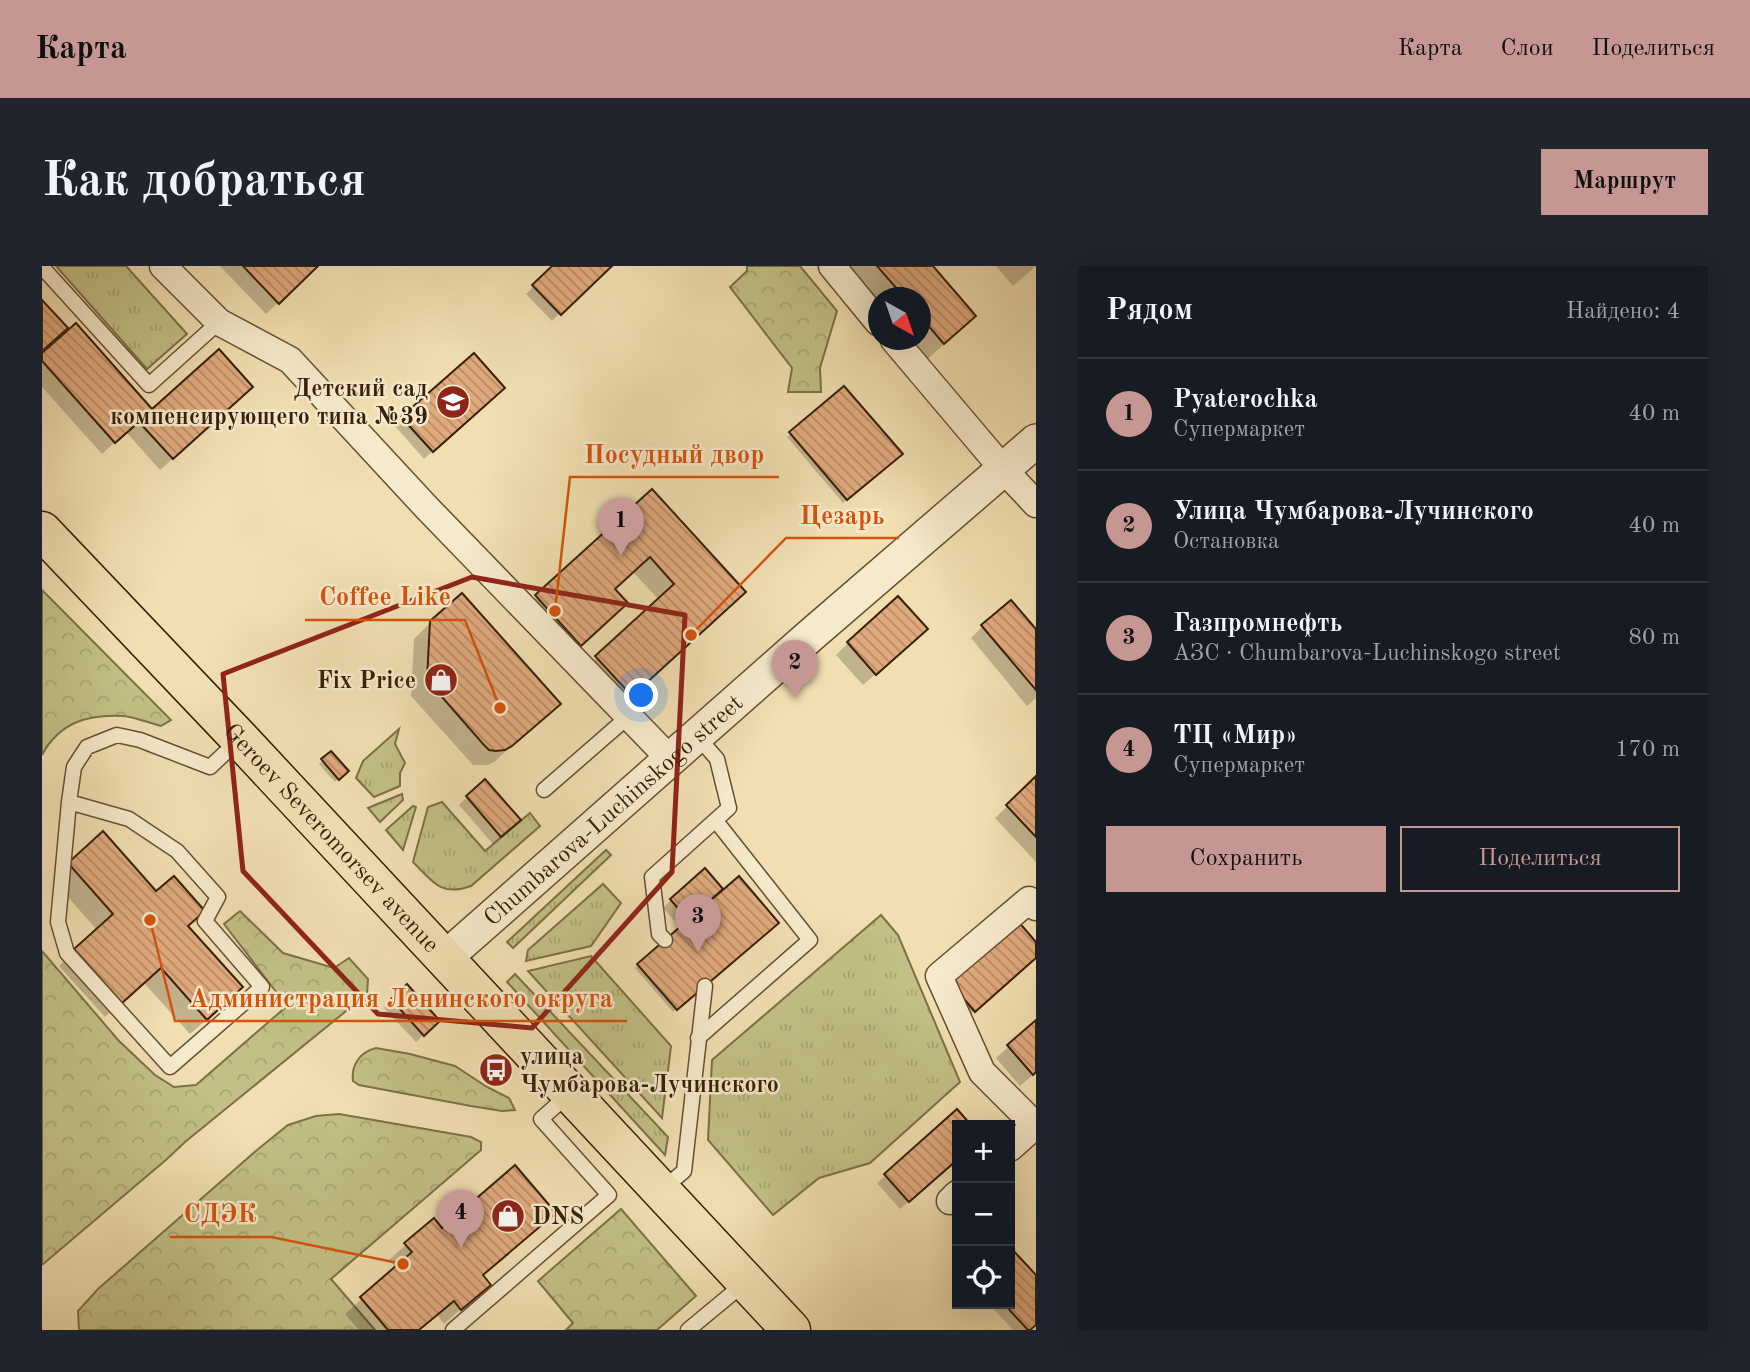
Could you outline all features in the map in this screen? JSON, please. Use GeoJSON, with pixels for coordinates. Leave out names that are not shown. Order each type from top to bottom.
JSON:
{"type":"FeatureCollection","features":[{"type":"Feature","properties":{"kind":"main road","name":"Geroev Severomorsev avenue"},"geometry":{"type":"LineString","coordinates":[[42,531],[662,1189],[791,1330]]}},
{"type":"Feature","properties":{"kind":"street"},"geometry":{"type":"LineString","coordinates":[[163,266],[219,323],[290,360],[428,509],[670,759]]}},
{"type":"Feature","properties":{"kind":"street"},"geometry":{"type":"LineString","coordinates":[[832,266],[868,310]]}},
{"type":"Feature","properties":{"kind":"street"},"geometry":{"type":"LineString","coordinates":[[902,350],[1036,504]]}},
{"type":"Feature","properties":{"kind":"street","name":"Chumbarova-Luchinskogo street"},"geometry":{"type":"LineString","coordinates":[[445,958],[831,617],[1036,441]]}},
{"type":"Feature","properties":{"kind":"street"},"geometry":{"type":"LineString","coordinates":[[1015,1144],[1036,1125],[982,1072],[939,976],[1029,900],[1036,907]]}},
{"type":"Feature","properties":{"kind":"lane"},"geometry":{"type":"LineString","coordinates":[[42,267],[149,385],[219,323]]}},
{"type":"Feature","properties":{"kind":"lane"},"geometry":{"type":"LineString","coordinates":[[544,790],[629,716]]}},
{"type":"Feature","properties":{"kind":"lane"},"geometry":{"type":"LineString","coordinates":[[69,802],[129,819],[177,851],[218,897],[205,921],[262,987],[170,1068],[67,953],[58,922],[69,802],[74,767],[87,747],[117,735],[140,740],[210,767],[240,739]]}},
{"type":"Feature","properties":{"kind":"lane"},"geometry":{"type":"LineString","coordinates":[[665,940],[659,934],[652,877],[729,808],[717,759],[697,736]]}},
{"type":"Feature","properties":{"kind":"lane"},"geometry":{"type":"LineString","coordinates":[[698,1038],[810,940],[716,821]]}},
{"type":"Feature","properties":{"kind":"lane"},"geometry":{"type":"LineString","coordinates":[[662,1189],[684,1171],[705,986]]}},
{"type":"Feature","properties":{"kind":"lane"},"geometry":{"type":"LineString","coordinates":[[453,1330],[609,1195],[541,1119],[571,1092]]}},
{"type":"Feature","properties":{"kind":"lane"},"geometry":{"type":"LineString","coordinates":[[688,1330],[747,1282]]}},
{"type":"Feature","properties":{"kind":"highlighted area"},"geometry":{"type":"Polygon","coordinates":[[[472,577],[685,615],[672,872],[532,1028],[378,1014],[243,871],[223,674],[472,577]]]}},
{"type":"Feature","properties":{"kind":"green space"},"geometry":{"type":"Polygon","coordinates":[[[56,266],[126,266],[187,334],[147,369],[56,266]]]}},
{"type":"Feature","properties":{"kind":"green space"},"geometry":{"type":"Polygon","coordinates":[[[747,266],[800,266],[837,311],[820,368],[821,392],[788,392],[792,368],[730,287],[747,271],[747,266]]]}},
{"type":"Feature","properties":{"kind":"green space"},"geometry":{"type":"Polygon","coordinates":[[[42,590],[171,720],[161,726],[123,716],[86,719],[57,735],[42,755],[42,590]]]}},
{"type":"Feature","properties":{"kind":"green space"},"geometry":{"type":"Polygon","coordinates":[[[399,729],[395,744],[405,763],[400,773],[400,786],[374,797],[356,778],[363,761],[399,729]]]}},
{"type":"Feature","properties":{"kind":"green space"},"geometry":{"type":"Polygon","coordinates":[[[402,794],[403,800],[380,822],[368,808],[402,794]]]}},
{"type":"Feature","properties":{"kind":"green space"},"geometry":{"type":"Polygon","coordinates":[[[442,802],[485,851],[530,813],[540,826],[471,886],[445,889],[432,881],[413,862],[428,807],[442,802]]]}},
{"type":"Feature","properties":{"kind":"green space"},"geometry":{"type":"Polygon","coordinates":[[[413,806],[416,807],[403,850],[386,830],[413,806]]]}},
{"type":"Feature","properties":{"kind":"green space"},"geometry":{"type":"Polygon","coordinates":[[[606,850],[611,855],[513,948],[507,942],[606,850]]]}},
{"type":"Feature","properties":{"kind":"green space"},"geometry":{"type":"Polygon","coordinates":[[[603,884],[621,903],[591,946],[526,961],[528,950],[603,884]]]}},
{"type":"Feature","properties":{"kind":"green space"},"geometry":{"type":"Polygon","coordinates":[[[240,911],[283,953],[334,968],[349,958],[368,979],[367,994],[185,1142],[42,1265],[42,951],[119,1041],[155,1075],[174,1087],[196,1085],[287,1006],[224,924],[240,911]]]}},
{"type":"Feature","properties":{"kind":"green space"},"geometry":{"type":"Polygon","coordinates":[[[881,915],[898,935],[960,1082],[870,1163],[819,1178],[773,1215],[708,1140],[712,1060],[881,915]]]}},
{"type":"Feature","properties":{"kind":"green space"},"geometry":{"type":"Polygon","coordinates":[[[591,956],[671,1046],[662,1118],[528,971],[591,956]]]}},
{"type":"Feature","properties":{"kind":"green space"},"geometry":{"type":"Polygon","coordinates":[[[515,974],[668,1137],[665,1155],[507,982],[515,974]]]}},
{"type":"Feature","properties":{"kind":"green space"},"geometry":{"type":"Polygon","coordinates":[[[376,1048],[455,1066],[509,1098],[515,1110],[502,1111],[359,1085],[353,1081],[355,1065],[361,1056],[376,1048]]]}},
{"type":"Feature","properties":{"kind":"green space"},"geometry":{"type":"Polygon","coordinates":[[[339,1114],[471,1137],[481,1142],[481,1150],[331,1279],[375,1330],[79,1330],[78,1311],[98,1289],[257,1150],[288,1125],[316,1116],[339,1114]]]}},
{"type":"Feature","properties":{"kind":"green space"},"geometry":{"type":"Polygon","coordinates":[[[621,1209],[696,1296],[657,1330],[566,1330],[573,1323],[538,1281],[621,1209]]]}},
{"type":"Feature","properties":{"kind":"building"},"geometry":{"type":"Polygon","coordinates":[[[243,266],[318,266],[279,304],[243,266]]]}},
{"type":"Feature","properties":{"kind":"building"},"geometry":{"type":"Polygon","coordinates":[[[552,266],[612,266],[561,315],[532,285],[552,266]]]}},
{"type":"Feature","properties":{"kind":"building"},"geometry":{"type":"Polygon","coordinates":[[[877,266],[933,266],[976,316],[944,344],[931,329],[931,287],[895,287],[877,266]]]}},
{"type":"Feature","properties":{"kind":"building"},"geometry":{"type":"Polygon","coordinates":[[[42,300],[68,328],[42,351],[42,300]]]}},
{"type":"Feature","properties":{"kind":"building"},"geometry":{"type":"Polygon","coordinates":[[[76,323],[152,409],[219,349],[253,387],[173,459],[139,422],[115,443],[42,361],[42,353],[76,323]]]}},
{"type":"Feature","properties":{"kind":"building","name":"Детский сад компенсирующего типа №39"},"geometry":{"type":"Polygon","coordinates":[[[474,353],[505,388],[433,452],[401,417],[474,353]]]}},
{"type":"Feature","properties":{"kind":"building"},"geometry":{"type":"Polygon","coordinates":[[[844,386],[903,454],[847,500],[789,432],[844,386]]]}},
{"type":"Feature","properties":{"kind":"building"},"geometry":{"type":"Polygon","coordinates":[[[652,489],[746,592],[632,696],[595,656],[674,584],[650,557],[615,589],[628,603],[581,646],[535,595],[652,489]]]}},
{"type":"Feature","properties":{"kind":"building"},"geometry":{"type":"Polygon","coordinates":[[[462,593],[561,704],[505,750],[489,750],[427,680],[430,621],[462,593]]]}},
{"type":"Feature","properties":{"kind":"building"},"geometry":{"type":"Polygon","coordinates":[[[898,596],[928,629],[876,675],[847,642],[898,596]]]}},
{"type":"Feature","properties":{"kind":"building"},"geometry":{"type":"Polygon","coordinates":[[[1011,600],[1036,629],[1036,690],[981,625],[1011,600]]]}},
{"type":"Feature","properties":{"kind":"building"},"geometry":{"type":"Polygon","coordinates":[[[331,751],[349,771],[339,780],[321,759],[331,751]]]}},
{"type":"Feature","properties":{"kind":"building"},"geometry":{"type":"Polygon","coordinates":[[[1036,776],[1036,837],[1006,805],[1036,776]]]}},
{"type":"Feature","properties":{"kind":"building"},"geometry":{"type":"Polygon","coordinates":[[[485,779],[521,820],[501,837],[466,796],[485,779]]]}},
{"type":"Feature","properties":{"kind":"building"},"geometry":{"type":"Polygon","coordinates":[[[103,831],[156,891],[174,876],[205,911],[188,926],[243,987],[207,1020],[161,968],[122,1003],[74,949],[113,914],[68,863],[103,831]]]}},
{"type":"Feature","properties":{"kind":"building"},"geometry":{"type":"Polygon","coordinates":[[[705,868],[723,889],[688,920],[670,899],[705,868]]]}},
{"type":"Feature","properties":{"kind":"building"},"geometry":{"type":"Polygon","coordinates":[[[739,876],[779,923],[677,1010],[637,964],[739,876]]]}},
{"type":"Feature","properties":{"kind":"building"},"geometry":{"type":"Polygon","coordinates":[[[1016,919],[1036,942],[1036,958],[975,1012],[947,979],[1016,919]]]}},
{"type":"Feature","properties":{"kind":"building"},"geometry":{"type":"Polygon","coordinates":[[[407,984],[440,1021],[424,1036],[391,999],[407,984]]]}},
{"type":"Feature","properties":{"kind":"building"},"geometry":{"type":"Polygon","coordinates":[[[1036,1020],[1036,1072],[1033,1075],[1007,1045],[1036,1020]]]}},
{"type":"Feature","properties":{"kind":"building"},"geometry":{"type":"Polygon","coordinates":[[[957,1109],[967,1120],[952,1120],[952,1164],[909,1202],[884,1174],[957,1109]]]}},
{"type":"Feature","properties":{"kind":"building"},"geometry":{"type":"Polygon","coordinates":[[[515,1165],[556,1213],[483,1275],[491,1285],[461,1310],[454,1301],[419,1330],[388,1330],[360,1297],[412,1252],[404,1243],[434,1218],[442,1228],[515,1165]]]}},
{"type":"Feature","properties":{"kind":"building"},"geometry":{"type":"Polygon","coordinates":[[[1015,1252],[1036,1275],[1036,1325],[1028,1330],[1009,1309],[1015,1309],[1015,1252]]]}},
{"type":"Feature","properties":{"kind":"place","name":"Детский сад компенсирующего типа №39"},"geometry":{"type":"Point","coordinates":[453,402]}},
{"type":"Feature","properties":{"kind":"place","name":"Pyaterochka"},"geometry":{"type":"Point","coordinates":[621,556]}},
{"type":"Feature","properties":{"kind":"place","name":"Посудный двор"},"geometry":{"type":"Point","coordinates":[555,611]}},
{"type":"Feature","properties":{"kind":"place","name":"Цезарь"},"geometry":{"type":"Point","coordinates":[691,635]}},
{"type":"Feature","properties":{"kind":"place","name":"Fix Price"},"geometry":{"type":"Point","coordinates":[441,680]}},
{"type":"Feature","properties":{"kind":"place","name":"Улица Чумбарова-Лучинского"},"geometry":{"type":"Point","coordinates":[795,698]}},
{"type":"Feature","properties":{"kind":"place","name":"Coffee Like"},"geometry":{"type":"Point","coordinates":[500,708]}},
{"type":"Feature","properties":{"kind":"place","name":"Администрация Ленинского округа"},"geometry":{"type":"Point","coordinates":[150,920]}},
{"type":"Feature","properties":{"kind":"place","name":"Газпромнефть"},"geometry":{"type":"Point","coordinates":[698,952]}},
{"type":"Feature","properties":{"kind":"place","name":"улица Чумбарова-Лучинского"},"geometry":{"type":"Point","coordinates":[496,1070]}},
{"type":"Feature","properties":{"kind":"place","name":"DNS"},"geometry":{"type":"Point","coordinates":[508,1216]}},
{"type":"Feature","properties":{"kind":"place","name":"ТЦ «Мир»"},"geometry":{"type":"Point","coordinates":[461,1248]}},
{"type":"Feature","properties":{"kind":"place","name":"СДЭК"},"geometry":{"type":"Point","coordinates":[403,1264]}}]}
